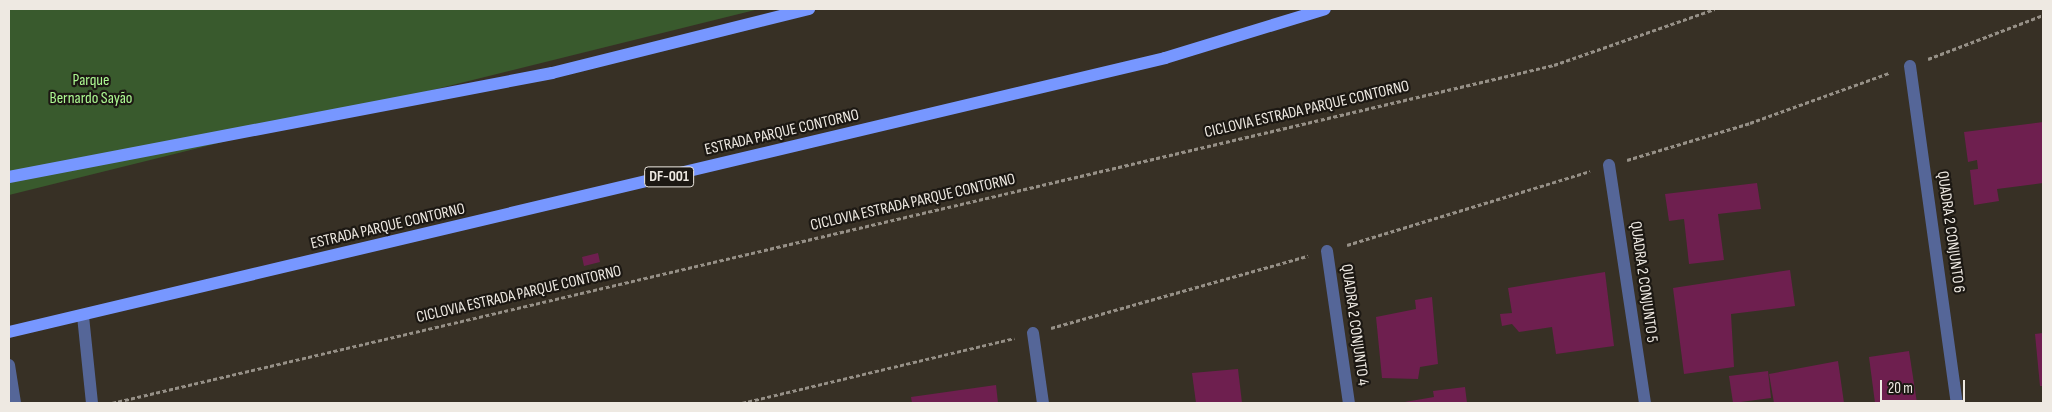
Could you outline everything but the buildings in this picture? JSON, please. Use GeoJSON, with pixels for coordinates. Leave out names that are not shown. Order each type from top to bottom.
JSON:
{"type":"FeatureCollection","features":[{"type":"Feature","properties":{"kind":"main road"},"geometry":{"type":"LineString","coordinates":[[9,177],[552,73],[809,9]]}},
{"type":"Feature","properties":{"kind":"main road","name":"ESTRADA PARQUE CONTORNO"},"geometry":{"type":"LineString","coordinates":[[9,332],[1165,58],[1325,9]]}},
{"type":"Feature","properties":{"kind":"street","name":"QUADRA 2 CONJUNTO 6"},"geometry":{"type":"LineString","coordinates":[[1910,66],[1957,403]]}},
{"type":"Feature","properties":{"kind":"street","name":"QUADRA 2 CONJUNTO 5"},"geometry":{"type":"LineString","coordinates":[[1609,165],[1645,403]]}},
{"type":"Feature","properties":{"kind":"street","name":"QUADRA 2 CONJUNTO 4"},"geometry":{"type":"LineString","coordinates":[[1327,251],[1349,403]]}},
{"type":"Feature","properties":{"kind":"street"},"geometry":{"type":"LineString","coordinates":[[83,316],[92,403]]}},
{"type":"Feature","properties":{"kind":"street"},"geometry":{"type":"LineString","coordinates":[[1033,333],[1043,403]]}},
{"type":"Feature","properties":{"kind":"street"},"geometry":{"type":"LineString","coordinates":[[9,365],[15,403]]}},
{"type":"Feature","properties":{"kind":"path","name":"CICLOVIA ESTRADA PARQUE CONTORNO"},"geometry":{"type":"LineString","coordinates":[[111,403],[1544,68],[1715,9]]}},
{"type":"Feature","properties":{"kind":"path"},"geometry":{"type":"LineString","coordinates":[[742,403],[1033,333],[1327,251],[1750,123],[1910,66],[2043,15]]}},
{"type":"Feature","properties":{"kind":"green space","name":"Parque Bernardo Sayão"},"geometry":{"type":"Polygon","coordinates":[[[9,9],[759,9],[9,195],[9,9]]]}}]}
